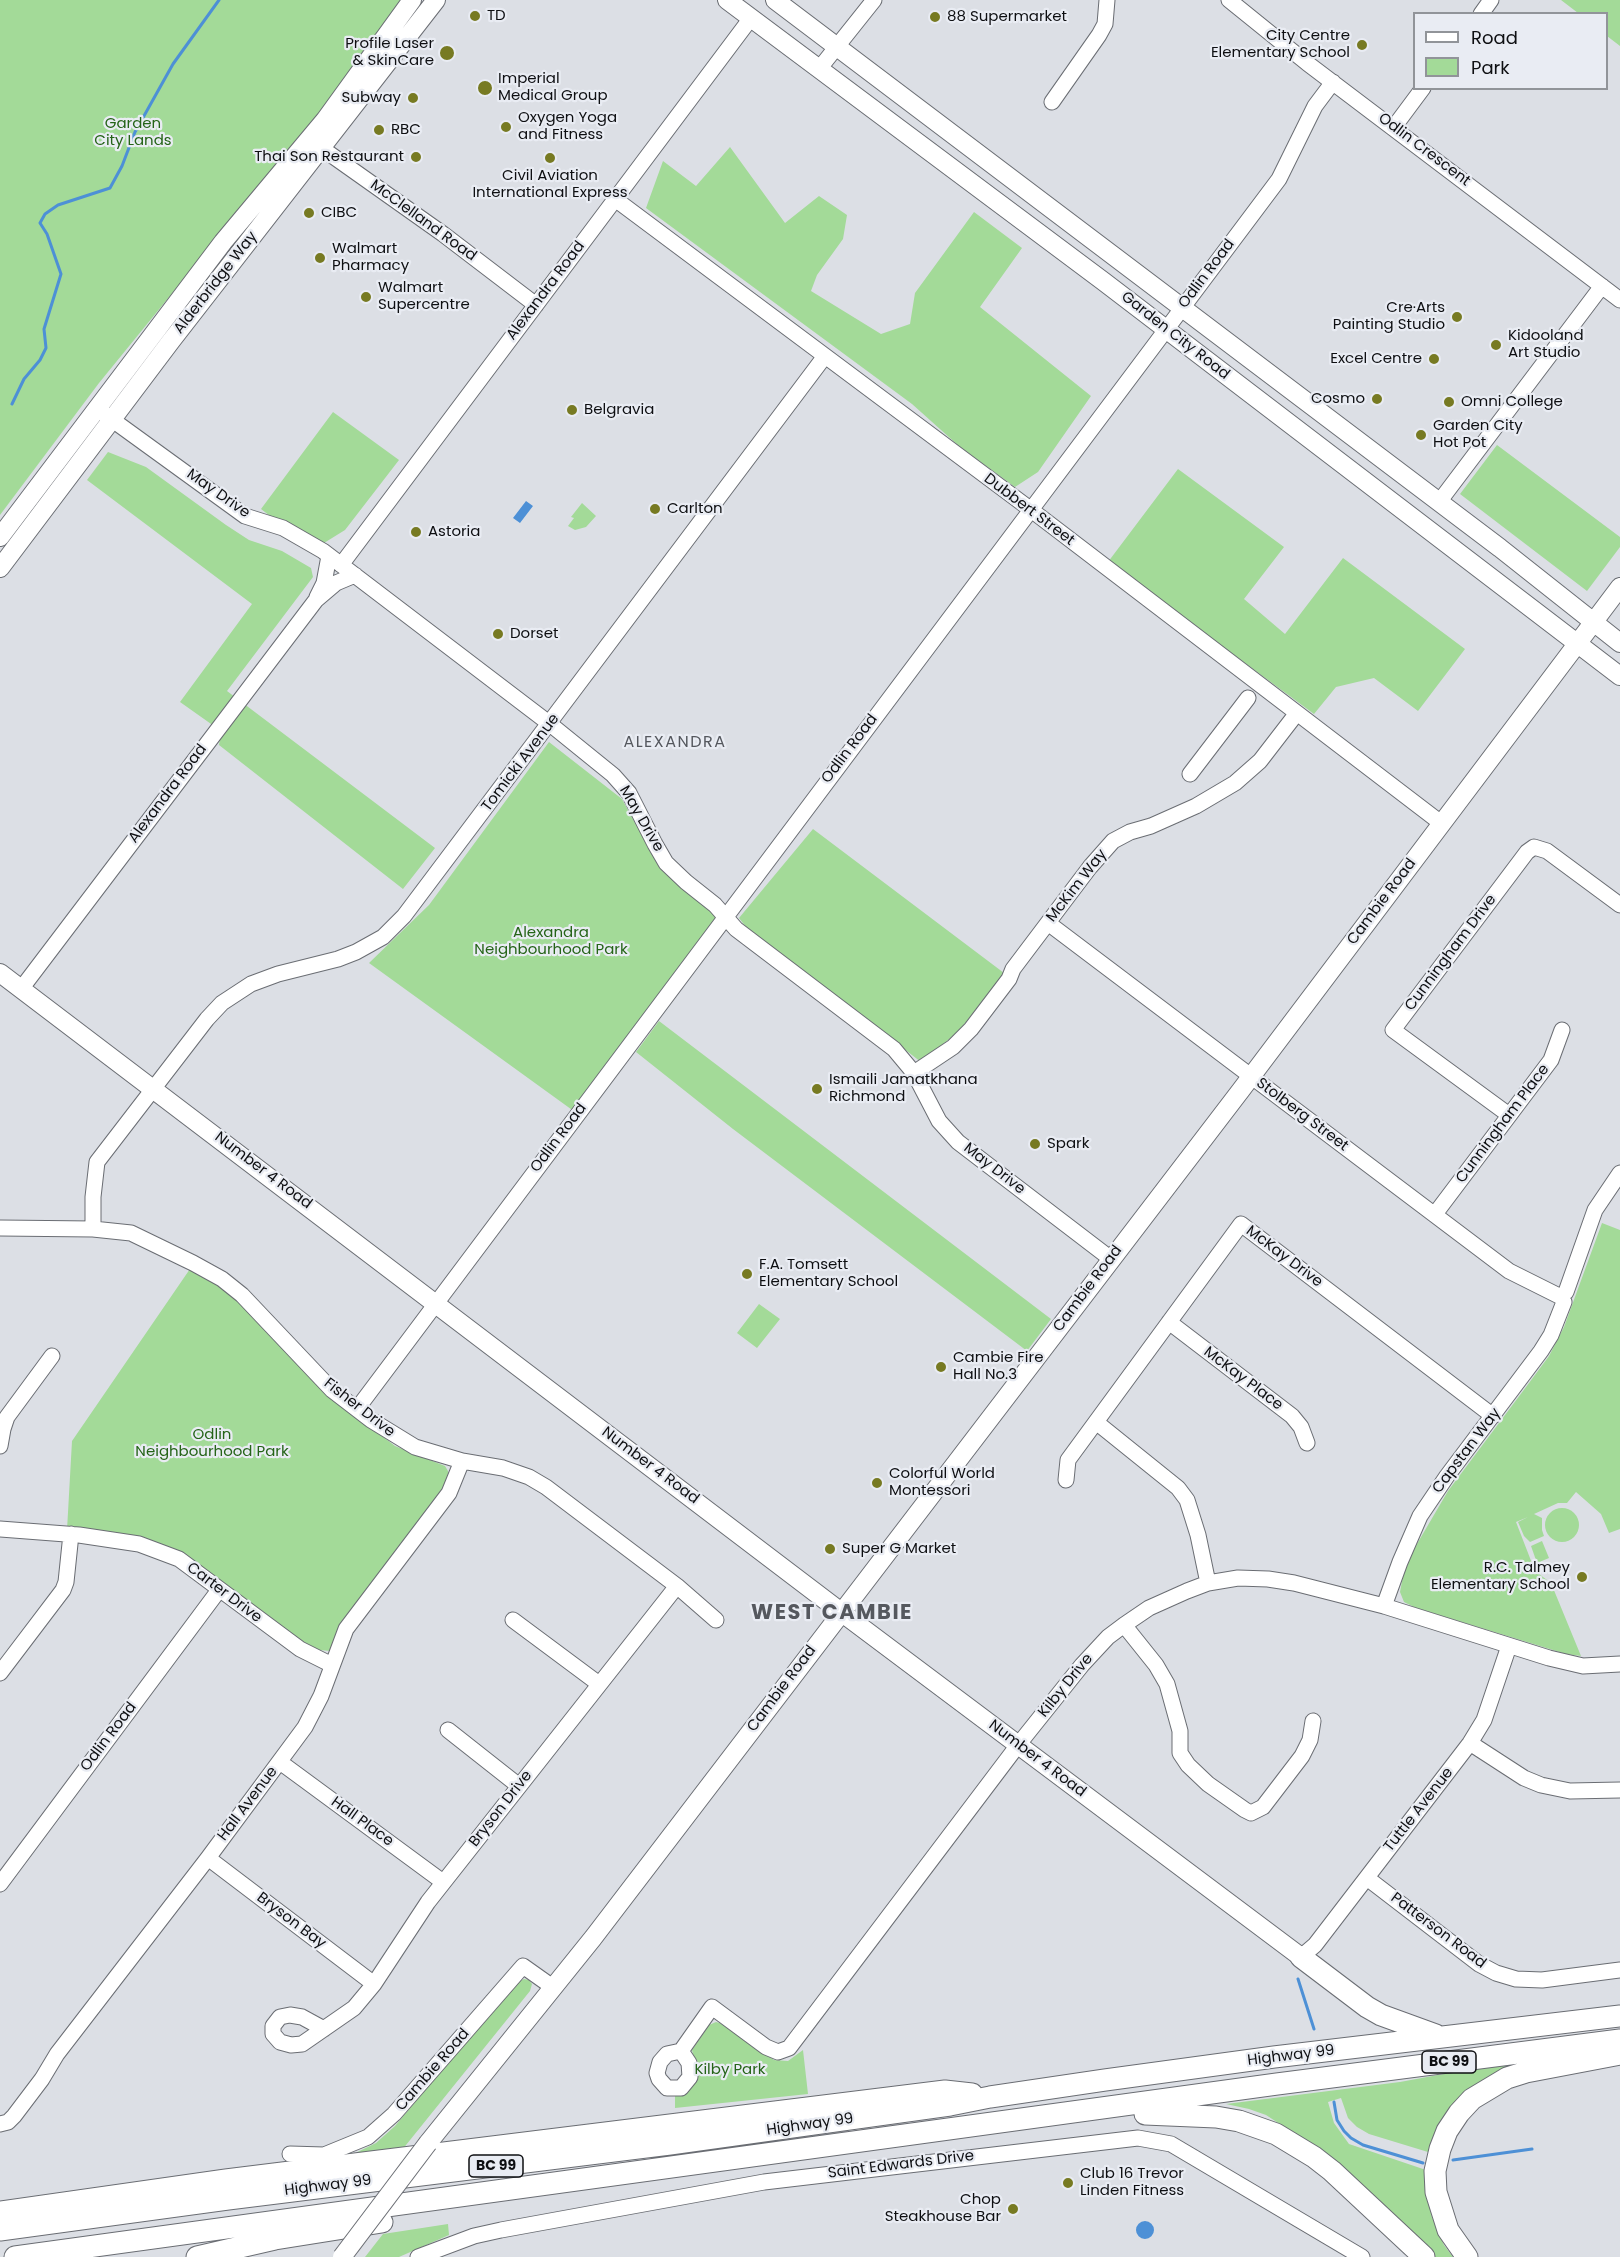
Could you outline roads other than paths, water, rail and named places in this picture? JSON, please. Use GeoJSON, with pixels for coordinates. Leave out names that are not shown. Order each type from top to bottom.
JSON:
{"type":"FeatureCollection","features":[{"type":"Feature","properties":{"kind":"highway"},"geometry":{"type":"LineString","coordinates":[[1300,1957],[1366,2007],[1381,2015],[1442,2037]]}},
{"type":"Feature","properties":{"kind":"highway","name":"Highway 99"},"geometry":{"type":"LineString","coordinates":[[0,2216],[226,2180],[934,2092],[945,2091],[990,2097],[1274,2057],[1620,2016]]}},
{"type":"Feature","properties":{"kind":"highway","name":"Highway 99"},"geometry":{"type":"LineString","coordinates":[[15,2257],[1277,2084],[1620,2040]]}},
{"type":"Feature","properties":{"kind":"highway"},"geometry":{"type":"LineString","coordinates":[[1467,2257],[1448,2230],[1436,2192],[1435,2171],[1440,2149],[1447,2131],[1459,2113],[1472,2099],[1507,2078],[1526,2072],[1620,2054]]}},
{"type":"Feature","properties":{"kind":"highway"},"geometry":{"type":"LineString","coordinates":[[1075,2113],[1184,2114],[1216,2117],[1239,2121],[1276,2134],[1332,2171],[1424,2257]]}},
{"type":"Feature","properties":{"kind":"highway"},"geometry":{"type":"LineString","coordinates":[[197,2257],[275,2239],[653,2179],[687,2165]]}},
{"type":"Feature","properties":{"kind":"main road","name":"Alderbridge Way"},"geometry":{"type":"LineString","coordinates":[[315,144],[412,0]]}},
{"type":"Feature","properties":{"kind":"main road","name":"Alderbridge Way"},"geometry":{"type":"LineString","coordinates":[[0,537],[105,414],[315,144],[436,0]]}},
{"type":"Feature","properties":{"kind":"main road","name":"Garden City Road"},"geometry":{"type":"LineString","coordinates":[[728,0],[1620,676]]}},
{"type":"Feature","properties":{"kind":"main road","name":"Garden City Road"},"geometry":{"type":"LineString","coordinates":[[775,0],[1439,502],[1620,643]]}},
{"type":"Feature","properties":{"kind":"main road","name":"Alderbridge Way"},"geometry":{"type":"LineString","coordinates":[[0,568],[105,414]]}},
{"type":"Feature","properties":{"kind":"main road","name":"Cambie Road"},"geometry":{"type":"LineString","coordinates":[[342,2257],[428,2143],[554,1988],[1251,1077],[1620,587]]}},
{"type":"Feature","properties":{"kind":"main road","name":"Number 4 Road"},"geometry":{"type":"LineString","coordinates":[[0,973],[841,1612],[1300,1957]]}},
{"type":"Feature","properties":{"kind":"street"},"geometry":{"type":"LineString","coordinates":[[819,69],[874,0]]}},
{"type":"Feature","properties":{"kind":"street"},"geometry":{"type":"LineString","coordinates":[[1052,102],[1105,24],[1107,0]]}},
{"type":"Feature","properties":{"kind":"street","name":"Odlin Crescent"},"geometry":{"type":"LineString","coordinates":[[1229,0],[1620,300]]}},
{"type":"Feature","properties":{"kind":"street","name":"Alexandra Road"},"geometry":{"type":"LineString","coordinates":[[316,600],[335,560],[536,305],[751,18]]}},
{"type":"Feature","properties":{"kind":"street","name":"Odlin Road"},"geometry":{"type":"LineString","coordinates":[[357,1409],[1279,179],[1315,106],[1334,82]]}},
{"type":"Feature","properties":{"kind":"street"},"geometry":{"type":"LineString","coordinates":[[1394,127],[1422,90]]}},
{"type":"Feature","properties":{"kind":"street","name":"McClelland Road"},"geometry":{"type":"LineString","coordinates":[[315,144],[443,234],[536,305]]}},
{"type":"Feature","properties":{"kind":"street","name":"Dubbert Street"},"geometry":{"type":"LineString","coordinates":[[615,199],[1030,509],[1442,823]]}},
{"type":"Feature","properties":{"kind":"street"},"geometry":{"type":"LineString","coordinates":[[1439,502],[1602,286]]}},
{"type":"Feature","properties":{"kind":"street","name":"Tomicki Avenue"},"geometry":{"type":"LineString","coordinates":[[93,1229],[93,1197],[97,1162],[207,1019],[236,992],[278,974],[338,959],[383,937],[404,916],[825,356]]}},
{"type":"Feature","properties":{"kind":"street","name":"May Drive"},"geometry":{"type":"LineString","coordinates":[[105,414],[245,516],[283,528],[305,539],[335,560],[550,724],[613,775],[629,793],[666,862],[736,929],[894,1049],[914,1073],[939,1121],[958,1142],[1111,1259]]}},
{"type":"Feature","properties":{"kind":"street","name":"Alexandra Road"},"geometry":{"type":"LineString","coordinates":[[21,989],[316,600],[336,582],[355,575]]}},
{"type":"Feature","properties":{"kind":"street"},"geometry":{"type":"LineString","coordinates":[[1190,774],[1248,698]]}},
{"type":"Feature","properties":{"kind":"street","name":"McKim Way"},"geometry":{"type":"LineString","coordinates":[[914,1073],[953,1047],[970,1029],[1090,867],[1113,842],[1130,832],[1152,826],[1196,806],[1235,783],[1260,761],[1297,713]]}},
{"type":"Feature","properties":{"kind":"street","name":"Cunningham Drive"},"geometry":{"type":"LineString","coordinates":[[1509,1115],[1394,1030],[1527,852],[1534,847],[1547,851],[1620,905]]}},
{"type":"Feature","properties":{"kind":"street","name":"Stolberg Street"},"geometry":{"type":"LineString","coordinates":[[1048,923],[1509,1271],[1564,1297]]}},
{"type":"Feature","properties":{"kind":"street","name":"Cunningham Place"},"geometry":{"type":"LineString","coordinates":[[1435,1214],[1551,1060],[1562,1030]]}},
{"type":"Feature","properties":{"kind":"street","name":"Capstan Way"},"geometry":{"type":"LineString","coordinates":[[1384,1606],[1420,1516],[1551,1335],[1595,1210],[1620,1173]]}},
{"type":"Feature","properties":{"kind":"street","name":"McKay Drive"},"geometry":{"type":"LineString","coordinates":[[1066,1480],[1068,1460],[1241,1224],[1493,1416]]}},
{"type":"Feature","properties":{"kind":"street","name":"Fisher Drive"},"geometry":{"type":"LineString","coordinates":[[0,1228],[93,1229],[131,1233],[222,1279],[259,1312],[332,1390],[404,1442],[428,1452],[503,1468],[529,1477],[546,1487],[676,1586],[716,1620]]}},
{"type":"Feature","properties":{"kind":"street","name":"McKay Place"},"geometry":{"type":"LineString","coordinates":[[1169,1322],[1292,1416],[1301,1427],[1307,1443]]}},
{"type":"Feature","properties":{"kind":"street"},"geometry":{"type":"LineString","coordinates":[[0,1446],[7,1417],[52,1356]]}},
{"type":"Feature","properties":{"kind":"street"},"geometry":{"type":"LineString","coordinates":[[1096,1422],[1173,1483],[1187,1500],[1198,1534],[1208,1583]]}},
{"type":"Feature","properties":{"kind":"street","name":"Hall Avenue"},"geometry":{"type":"LineString","coordinates":[[0,2124],[8,2122],[14,2116],[42,2079],[57,2054],[305,1727],[321,1696],[346,1629],[449,1493],[462,1461]]}},
{"type":"Feature","properties":{"kind":"street","name":"Carter Drive"},"geometry":{"type":"LineString","coordinates":[[0,1529],[71,1534],[139,1544],[179,1558],[300,1649],[332,1665]]}},
{"type":"Feature","properties":{"kind":"street"},"geometry":{"type":"LineString","coordinates":[[0,1673],[63,1590],[66,1582],[71,1534]]}},
{"type":"Feature","properties":{"kind":"street","name":"Kilby Drive"},"geometry":{"type":"LineString","coordinates":[[681,2051],[712,2007],[766,2047],[778,2052],[789,2049],[1018,1745],[1093,1653],[1124,1625],[1162,1601],[1208,1583],[1238,1578],[1268,1579],[1294,1583],[1384,1606],[1549,1658],[1583,1666],[1620,1664]]}},
{"type":"Feature","properties":{"kind":"street","name":"Bryson Drive"},"geometry":{"type":"LineString","coordinates":[[324,2029],[354,2008],[374,1984],[443,1882],[676,1586]]}},
{"type":"Feature","properties":{"kind":"street","name":"Odlin Road"},"geometry":{"type":"LineString","coordinates":[[0,1884],[219,1590]]}},
{"type":"Feature","properties":{"kind":"street"},"geometry":{"type":"LineString","coordinates":[[513,1620],[599,1684]]}},
{"type":"Feature","properties":{"kind":"street"},"geometry":{"type":"LineString","coordinates":[[1124,1625],[1156,1665],[1167,1684],[1180,1731],[1180,1753],[1188,1765],[1208,1784],[1245,1810],[1251,1813],[1263,1807],[1302,1756],[1310,1740],[1313,1721]]}},
{"type":"Feature","properties":{"kind":"street","name":"Tuttle Avenue"},"geometry":{"type":"LineString","coordinates":[[1300,1957],[1311,1950],[1470,1743],[1484,1719],[1509,1646]]}},
{"type":"Feature","properties":{"kind":"street"},"geometry":{"type":"LineString","coordinates":[[448,1730],[519,1786]]}},
{"type":"Feature","properties":{"kind":"street"},"geometry":{"type":"LineString","coordinates":[[1470,1743],[1524,1778],[1541,1785],[1570,1791],[1620,1790]]}},
{"type":"Feature","properties":{"kind":"street","name":"Hall Place"},"geometry":{"type":"LineString","coordinates":[[280,1762],[443,1882]]}},
{"type":"Feature","properties":{"kind":"street","name":"Bryson Bay"},"geometry":{"type":"LineString","coordinates":[[207,1858],[374,1984]]}},
{"type":"Feature","properties":{"kind":"street","name":"Patterson Road"},"geometry":{"type":"LineString","coordinates":[[1367,1878],[1479,1964],[1496,1973],[1516,1979],[1542,1980],[1620,1970]]}},
{"type":"Feature","properties":{"kind":"street","name":"Cambie Road"},"geometry":{"type":"LineString","coordinates":[[290,2154],[324,2155],[368,2137],[394,2114],[523,1966],[554,1988]]}},
{"type":"Feature","properties":{"kind":"street","name":"Saint Edwards Drive"},"geometry":{"type":"LineString","coordinates":[[418,2257],[474,2236],[501,2230],[764,2182],[1138,2138],[1171,2144],[1362,2257]]}},
{"type":"Feature","properties":{"kind":"water"},"geometry":{"type":"Polygon","coordinates":[[[526,501],[533,506],[520,523],[513,518],[526,501]]]}},
{"type":"Feature","properties":{"kind":"water"},"geometry":{"type":"Polygon","coordinates":[[[1145,2221],[1151,2224],[1154,2230],[1151,2236],[1145,2239],[1139,2236],[1136,2230],[1139,2224],[1145,2221]]]}},
{"type":"Feature","properties":{"kind":"waterway"},"geometry":{"type":"LineString","coordinates":[[12,404],[24,379],[40,360],[46,348],[44,329],[61,274],[47,234],[40,223],[45,214],[58,205],[110,188],[122,166],[135,132],[173,64],[219,0]]}},
{"type":"Feature","properties":{"kind":"waterway"},"geometry":{"type":"LineString","coordinates":[[1298,1979],[1314,2029]]}},
{"type":"Feature","properties":{"kind":"waterway"},"geometry":{"type":"LineString","coordinates":[[1334,2102],[1337,2120],[1351,2138],[1363,2145],[1423,2163]]}},
{"type":"Feature","properties":{"kind":"waterway"},"geometry":{"type":"LineString","coordinates":[[1453,2160],[1532,2149]]}},
{"type":"Feature","properties":{"kind":"place","name":"TD"},"geometry":{"type":"Point","coordinates":[475,16]}},
{"type":"Feature","properties":{"kind":"place","name":"88 Supermarket"},"geometry":{"type":"Point","coordinates":[935,17]}},
{"type":"Feature","properties":{"kind":"place","name":"City Centre Elementary School"},"geometry":{"type":"Point","coordinates":[1362,45]}},
{"type":"Feature","properties":{"kind":"place","name":"Profile Laser & SkinCare"},"geometry":{"type":"Point","coordinates":[447,53]}},
{"type":"Feature","properties":{"kind":"place","name":"Imperial Medical Group"},"geometry":{"type":"Point","coordinates":[485,88]}},
{"type":"Feature","properties":{"kind":"place","name":"Subway"},"geometry":{"type":"Point","coordinates":[413,98]}},
{"type":"Feature","properties":{"kind":"place","name":"Oxygen Yoga and Fitness"},"geometry":{"type":"Point","coordinates":[506,127]}},
{"type":"Feature","properties":{"kind":"place","name":"RBC"},"geometry":{"type":"Point","coordinates":[379,130]}},
{"type":"Feature","properties":{"kind":"place","name":"Thai Son Restaurant"},"geometry":{"type":"Point","coordinates":[416,157]}},
{"type":"Feature","properties":{"kind":"place","name":"Civil Aviation International Express"},"geometry":{"type":"Point","coordinates":[550,158]}},
{"type":"Feature","properties":{"kind":"place","name":"CIBC"},"geometry":{"type":"Point","coordinates":[309,213]}},
{"type":"Feature","properties":{"kind":"place","name":"Walmart Pharmacy"},"geometry":{"type":"Point","coordinates":[320,258]}},
{"type":"Feature","properties":{"kind":"place","name":"Walmart Supercentre"},"geometry":{"type":"Point","coordinates":[366,297]}},
{"type":"Feature","properties":{"kind":"place","name":"Cre·Arts Painting Studio"},"geometry":{"type":"Point","coordinates":[1457,317]}},
{"type":"Feature","properties":{"kind":"place","name":"Kidooland Art Studio"},"geometry":{"type":"Point","coordinates":[1496,345]}},
{"type":"Feature","properties":{"kind":"place","name":"Excel Centre"},"geometry":{"type":"Point","coordinates":[1434,359]}},
{"type":"Feature","properties":{"kind":"place","name":"Cosmo"},"geometry":{"type":"Point","coordinates":[1377,399]}},
{"type":"Feature","properties":{"kind":"place","name":"Omni College"},"geometry":{"type":"Point","coordinates":[1449,402]}},
{"type":"Feature","properties":{"kind":"place","name":"Belgravia"},"geometry":{"type":"Point","coordinates":[572,410]}},
{"type":"Feature","properties":{"kind":"place","name":"Garden City Hot Pot"},"geometry":{"type":"Point","coordinates":[1421,435]}},
{"type":"Feature","properties":{"kind":"place","name":"Carlton"},"geometry":{"type":"Point","coordinates":[655,509]}},
{"type":"Feature","properties":{"kind":"place","name":"Astoria"},"geometry":{"type":"Point","coordinates":[416,532]}},
{"type":"Feature","properties":{"kind":"place","name":"Dorset"},"geometry":{"type":"Point","coordinates":[498,634]}},
{"type":"Feature","properties":{"kind":"place","name":"Ismaili Jamatkhana Richmond"},"geometry":{"type":"Point","coordinates":[817,1089]}},
{"type":"Feature","properties":{"kind":"place","name":"Spark"},"geometry":{"type":"Point","coordinates":[1035,1144]}},
{"type":"Feature","properties":{"kind":"place","name":"F.A. Tomsett Elementary School"},"geometry":{"type":"Point","coordinates":[747,1274]}},
{"type":"Feature","properties":{"kind":"place","name":"Cambie Fire Hall No.3"},"geometry":{"type":"Point","coordinates":[941,1367]}},
{"type":"Feature","properties":{"kind":"place","name":"Colorful World Montessori"},"geometry":{"type":"Point","coordinates":[877,1483]}},
{"type":"Feature","properties":{"kind":"place","name":"Super G Market"},"geometry":{"type":"Point","coordinates":[830,1549]}},
{"type":"Feature","properties":{"kind":"place","name":"R.C. Talmey Elementary School"},"geometry":{"type":"Point","coordinates":[1582,1577]}},
{"type":"Feature","properties":{"kind":"place","name":"Club 16 Trevor Linden Fitness"},"geometry":{"type":"Point","coordinates":[1068,2183]}},
{"type":"Feature","properties":{"kind":"place","name":"Chop Steakhouse Bar"},"geometry":{"type":"Point","coordinates":[1013,2209]}},
{"type":"Feature","properties":{"kind":"district","name":"ALEXANDRA"},"geometry":{"type":"Point","coordinates":[675,743]}},
{"type":"Feature","properties":{"kind":"district","name":"WEST CAMBIE"},"geometry":{"type":"Point","coordinates":[832,1614]}},
{"type":"Feature","properties":{"kind":"park label","name":"Garden City Lands"},"geometry":{"type":"Point","coordinates":[133,132]}},
{"type":"Feature","properties":{"kind":"park label","name":"Alexandra Neighbourhood Park"},"geometry":{"type":"Point","coordinates":[551,942]}},
{"type":"Feature","properties":{"kind":"park label","name":"Odlin Neighbourhood Park"},"geometry":{"type":"Point","coordinates":[212,1444]}},
{"type":"Feature","properties":{"kind":"park label","name":"Kilby Park"},"geometry":{"type":"Point","coordinates":[730,2070]}}]}
